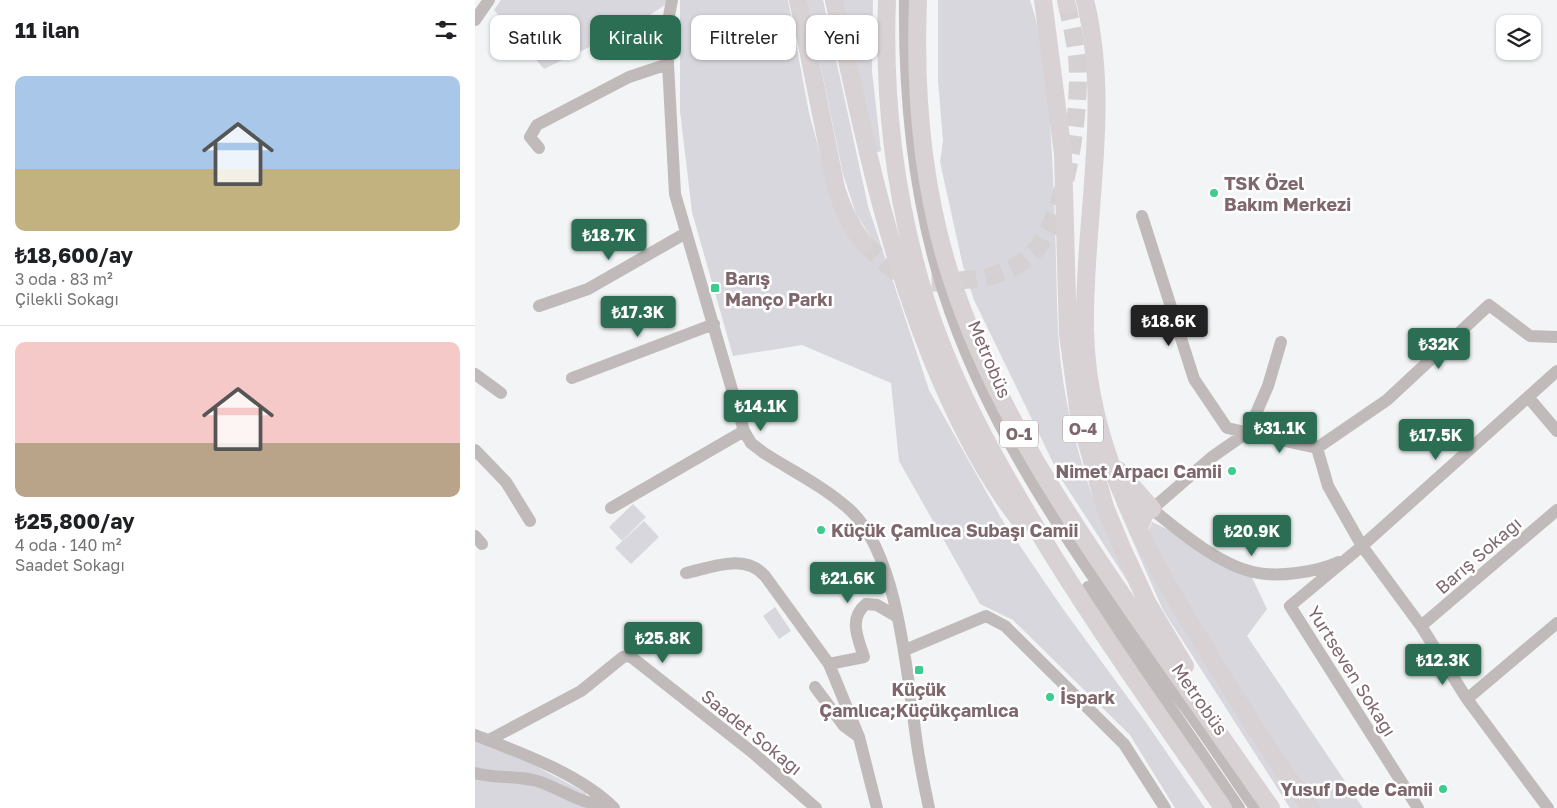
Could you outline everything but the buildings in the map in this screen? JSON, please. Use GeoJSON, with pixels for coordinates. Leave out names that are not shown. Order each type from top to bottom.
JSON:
{"type":"FeatureCollection","features":[{"type":"Feature","properties":{"kind":"highway"},"geometry":{"type":"LineString","coordinates":[[798,0],[835,182],[844,214],[863,243]]}},
{"type":"Feature","properties":{"kind":"highway"},"geometry":{"type":"LineString","coordinates":[[834,0],[887,231],[908,299],[936,370],[966,435],[1003,499],[1077,594]]}},
{"type":"Feature","properties":{"kind":"highway","name":"O-1"},"geometry":{"type":"LineString","coordinates":[[887,0],[887,84],[890,129],[911,245],[927,302],[948,358],[977,424],[1014,492],[1127,670],[1223,808]]}},
{"type":"Feature","properties":{"kind":"highway","name":"O-1"},"geometry":{"type":"LineString","coordinates":[[918,0],[918,81],[922,132],[930,185],[957,294],[981,356],[1022,439],[1095,556],[1273,808]]}},
{"type":"Feature","properties":{"kind":"highway"},"geometry":{"type":"LineString","coordinates":[[1085,0],[1095,59],[1098,108],[1086,272],[1086,362],[1090,394],[1109,460],[1138,531],[1171,592],[1267,747],[1311,808]]}},
{"type":"Feature","properties":{"kind":"highway","name":"O-4"},"geometry":{"type":"LineString","coordinates":[[1044,2],[1063,154],[1068,334],[1072,374],[1091,462],[1105,507],[1147,602],[1202,695],[1273,808]]}},
{"type":"Feature","properties":{"kind":"highway"},"geometry":{"type":"LineString","coordinates":[[1109,460],[1152,509],[1145,513],[1138,531]]}},
{"type":"Feature","properties":{"kind":"street"},"geometry":{"type":"LineString","coordinates":[[475,20],[489,0]]}},
{"type":"Feature","properties":{"kind":"street"},"geometry":{"type":"LineString","coordinates":[[672,0],[669,16],[668,64],[675,194],[744,431],[751,443],[764,453],[850,510],[871,536],[884,566],[905,650],[916,738],[929,808]]}},
{"type":"Feature","properties":{"kind":"street","name":"Metrobüs"},"geometry":{"type":"LineString","coordinates":[[898,0],[900,78],[908,167],[916,212],[929,264],[959,350],[997,432],[1063,546],[1163,700],[1239,808]]}},
{"type":"Feature","properties":{"kind":"street","name":"Metrobüs"},"geometry":{"type":"LineString","coordinates":[[905,0],[905,58],[909,124],[922,210],[944,292],[965,348],[990,405],[1068,540],[1120,618],[1181,700],[1255,808]]}},
{"type":"Feature","properties":{"kind":"street"},"geometry":{"type":"LineString","coordinates":[[539,148],[530,137],[537,125],[629,77],[668,64]]}},
{"type":"Feature","properties":{"kind":"street"},"geometry":{"type":"LineString","coordinates":[[1142,216],[1194,379],[1227,428],[1317,448],[1387,400],[1489,305],[1530,336],[1557,337]]}},
{"type":"Feature","properties":{"kind":"street"},"geometry":{"type":"LineString","coordinates":[[539,306],[588,289],[686,233]]}},
{"type":"Feature","properties":{"kind":"street"},"geometry":{"type":"LineString","coordinates":[[572,378],[714,324]]}},
{"type":"Feature","properties":{"kind":"street"},"geometry":{"type":"LineString","coordinates":[[1281,342],[1268,386],[1248,432],[1213,457],[1152,509],[1175,528],[1223,560],[1253,572],[1294,574],[1338,563],[1362,546],[1557,371]]}},
{"type":"Feature","properties":{"kind":"street"},"geometry":{"type":"LineString","coordinates":[[475,374],[501,394]]}},
{"type":"Feature","properties":{"kind":"street"},"geometry":{"type":"LineString","coordinates":[[1528,397],[1557,432]]}},
{"type":"Feature","properties":{"kind":"street"},"geometry":{"type":"LineString","coordinates":[[611,508],[744,431]]}},
{"type":"Feature","properties":{"kind":"street"},"geometry":{"type":"LineString","coordinates":[[1317,448],[1329,486],[1362,546],[1421,626],[1467,699],[1548,808]]}},
{"type":"Feature","properties":{"kind":"street"},"geometry":{"type":"LineString","coordinates":[[475,450],[506,482],[530,521]]}},
{"type":"Feature","properties":{"kind":"street","name":"Barış Sokağı"},"geometry":{"type":"LineString","coordinates":[[1421,626],[1557,510]]}},
{"type":"Feature","properties":{"kind":"street","name":"Yurtseven Sokağı"},"geometry":{"type":"LineString","coordinates":[[1362,546],[1290,606],[1418,808]]}},
{"type":"Feature","properties":{"kind":"street"},"geometry":{"type":"LineString","coordinates":[[687,573],[737,563],[759,568],[829,664],[859,737],[877,808]]}},
{"type":"Feature","properties":{"kind":"street"},"geometry":{"type":"LineString","coordinates":[[829,664],[864,657],[855,629],[856,617],[866,604],[877,605],[896,616]]}},
{"type":"Feature","properties":{"kind":"street"},"geometry":{"type":"LineString","coordinates":[[905,650],[986,616],[1005,626],[1124,744],[1165,808]]}},
{"type":"Feature","properties":{"kind":"street"},"geometry":{"type":"LineString","coordinates":[[1467,699],[1557,623]]}},
{"type":"Feature","properties":{"kind":"street","name":"Saadet Sokağı"},"geometry":{"type":"LineString","coordinates":[[489,740],[581,691],[623,657],[630,656],[752,752],[816,808]]}},
{"type":"Feature","properties":{"kind":"street"},"geometry":{"type":"LineString","coordinates":[[815,687],[844,726],[859,737]]}},
{"type":"Feature","properties":{"kind":"street"},"geometry":{"type":"LineString","coordinates":[[475,735],[562,774],[593,791],[612,806]]}},
{"type":"Feature","properties":{"kind":"street"},"geometry":{"type":"LineString","coordinates":[[475,773],[494,778],[538,782],[564,791],[581,802],[599,806],[612,806]]}},
{"type":"Feature","properties":{"kind":"street"},"geometry":{"type":"LineString","coordinates":[[581,802],[593,800],[595,796],[593,791]]}},
{"type":"Feature","properties":{"kind":"shaded area"},"geometry":{"type":"Polygon","coordinates":[[[501,0],[666,0],[665,5],[650,15],[590,15],[590,47],[580,52],[580,15],[498,15],[494,10],[501,0]]]}},
{"type":"Feature","properties":{"kind":"shaded area"},"geometry":{"type":"Polygon","coordinates":[[[680,0],[788,0],[791,15],[691,15],[691,60],[796,60],[796,43],[809,113],[833,199],[859,246],[871,237],[856,214],[843,174],[819,60],[836,60],[868,206],[929,390],[1001,518],[1063,609],[1145,721],[1205,808],[1175,808],[1130,735],[1013,620],[980,604],[899,461],[891,383],[802,345],[733,356],[692,212],[680,111],[680,0]]]}},
{"type":"Feature","properties":{"kind":"shaded area"},"geometry":{"type":"Polygon","coordinates":[[[807,0],[823,0],[826,15],[810,15],[807,0]]]}},
{"type":"Feature","properties":{"kind":"shaded area"},"geometry":{"type":"Polygon","coordinates":[[[842,0],[873,0],[873,15],[845,15],[842,0]]]}},
{"type":"Feature","properties":{"kind":"shaded area"},"geometry":{"type":"Polygon","coordinates":[[[938,0],[1030,0],[1041,45],[1052,121],[1050,122],[1058,327],[1065,393],[1078,449],[1095,503],[1128,582],[1060,477],[974,300],[963,266],[940,162],[943,141],[938,81],[938,0]]]}},
{"type":"Feature","properties":{"kind":"shaded area"},"geometry":{"type":"Polygon","coordinates":[[[536,60],[563,60],[544,69],[536,60]]]}},
{"type":"Feature","properties":{"kind":"shaded area"},"geometry":{"type":"Polygon","coordinates":[[[855,60],[872,60],[881,151],[875,153],[855,60]]]}},
{"type":"Feature","properties":{"kind":"shaded area"},"geometry":{"type":"Polygon","coordinates":[[[1120,501],[1305,808],[1290,808],[1163,610],[1117,505],[1120,501]]]}},
{"type":"Feature","properties":{"kind":"shaded area"},"geometry":{"type":"Polygon","coordinates":[[[633,504],[646,517],[622,541],[609,527],[633,504]]]}},
{"type":"Feature","properties":{"kind":"shaded area"},"geometry":{"type":"Polygon","coordinates":[[[644,521],[659,537],[631,564],[615,548],[644,521]]]}},
{"type":"Feature","properties":{"kind":"shaded area"},"geometry":{"type":"Polygon","coordinates":[[[1152,522],[1247,567],[1267,609],[1247,636],[1363,808],[1320,808],[1312,799],[1198,626],[1148,532],[1152,522]]]}},
{"type":"Feature","properties":{"kind":"shaded area"},"geometry":{"type":"Polygon","coordinates":[[[775,607],[791,631],[779,639],[763,616],[775,607]]]}},
{"type":"Feature","properties":{"kind":"shaded area"},"geometry":{"type":"Polygon","coordinates":[[[475,739],[513,754],[586,793],[588,808],[475,808],[475,739]]]}},
{"type":"Feature","properties":{"kind":"tunnel"},"geometry":{"type":"LineString","coordinates":[[864,243],[887,265],[901,275],[915,281],[927,282],[946,282],[992,276],[1018,265],[1033,253],[1045,237],[1055,215],[1070,160],[1074,131],[1077,103],[1077,57],[1067,5]]}},
{"type":"Feature","properties":{"kind":"place","name":"TSK Özel Bakım Merkezi"},"geometry":{"type":"Point","coordinates":[1214,193]}},
{"type":"Feature","properties":{"kind":"place","name":"Barış Manço Parkı"},"geometry":{"type":"Point","coordinates":[715,288]}},
{"type":"Feature","properties":{"kind":"place","name":"Nimet Arpacı Camii"},"geometry":{"type":"Point","coordinates":[1232,471]}},
{"type":"Feature","properties":{"kind":"place","name":"Küçük Çamlıca Subaşı Camii"},"geometry":{"type":"Point","coordinates":[821,530]}},
{"type":"Feature","properties":{"kind":"place","name":"Küçük Çamlıca;Küçükçamlıca"},"geometry":{"type":"Point","coordinates":[919,670]}},
{"type":"Feature","properties":{"kind":"place","name":"İspark"},"geometry":{"type":"Point","coordinates":[1050,697]}},
{"type":"Feature","properties":{"kind":"place","name":"Yusuf Dede Camii"},"geometry":{"type":"Point","coordinates":[1443,789]}}]}
